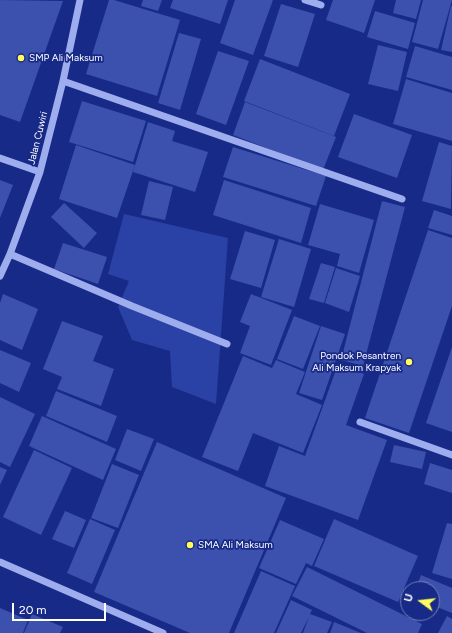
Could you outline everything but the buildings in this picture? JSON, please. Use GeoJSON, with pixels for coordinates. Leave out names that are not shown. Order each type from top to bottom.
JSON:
{"type":"FeatureCollection","features":[{"type":"Feature","properties":{"kind":"street","name":"Jalan Cuwiri"},"geometry":{"type":"LineString","coordinates":[[0,276],[10,254],[40,172],[63,81],[80,0]]}},
{"type":"Feature","properties":{"kind":"street"},"geometry":{"type":"LineString","coordinates":[[305,0],[321,5]]}},
{"type":"Feature","properties":{"kind":"street"},"geometry":{"type":"LineString","coordinates":[[63,81],[402,199]]}},
{"type":"Feature","properties":{"kind":"street"},"geometry":{"type":"LineString","coordinates":[[0,158],[40,172]]}},
{"type":"Feature","properties":{"kind":"street"},"geometry":{"type":"LineString","coordinates":[[10,254],[132,306],[227,344]]}},
{"type":"Feature","properties":{"kind":"street"},"geometry":{"type":"LineString","coordinates":[[360,422],[452,455]]}},
{"type":"Feature","properties":{"kind":"street"},"geometry":{"type":"LineString","coordinates":[[0,562],[163,633]]}},
{"type":"Feature","properties":{"kind":"shaded area"},"geometry":{"type":"Polygon","coordinates":[[[124,214],[228,238],[216,404],[172,387],[170,351],[132,340],[118,307],[129,281],[108,274],[124,214]]]}},
{"type":"Feature","properties":{"kind":"place","name":"SMP Ali Maksum"},"geometry":{"type":"Point","coordinates":[21,58]}},
{"type":"Feature","properties":{"kind":"place","name":"Pondok Pesantren Ali Maksum Krapyak"},"geometry":{"type":"Point","coordinates":[409,362]}},
{"type":"Feature","properties":{"kind":"place","name":"SMA Ali Maksum"},"geometry":{"type":"Point","coordinates":[190,545]}}]}
